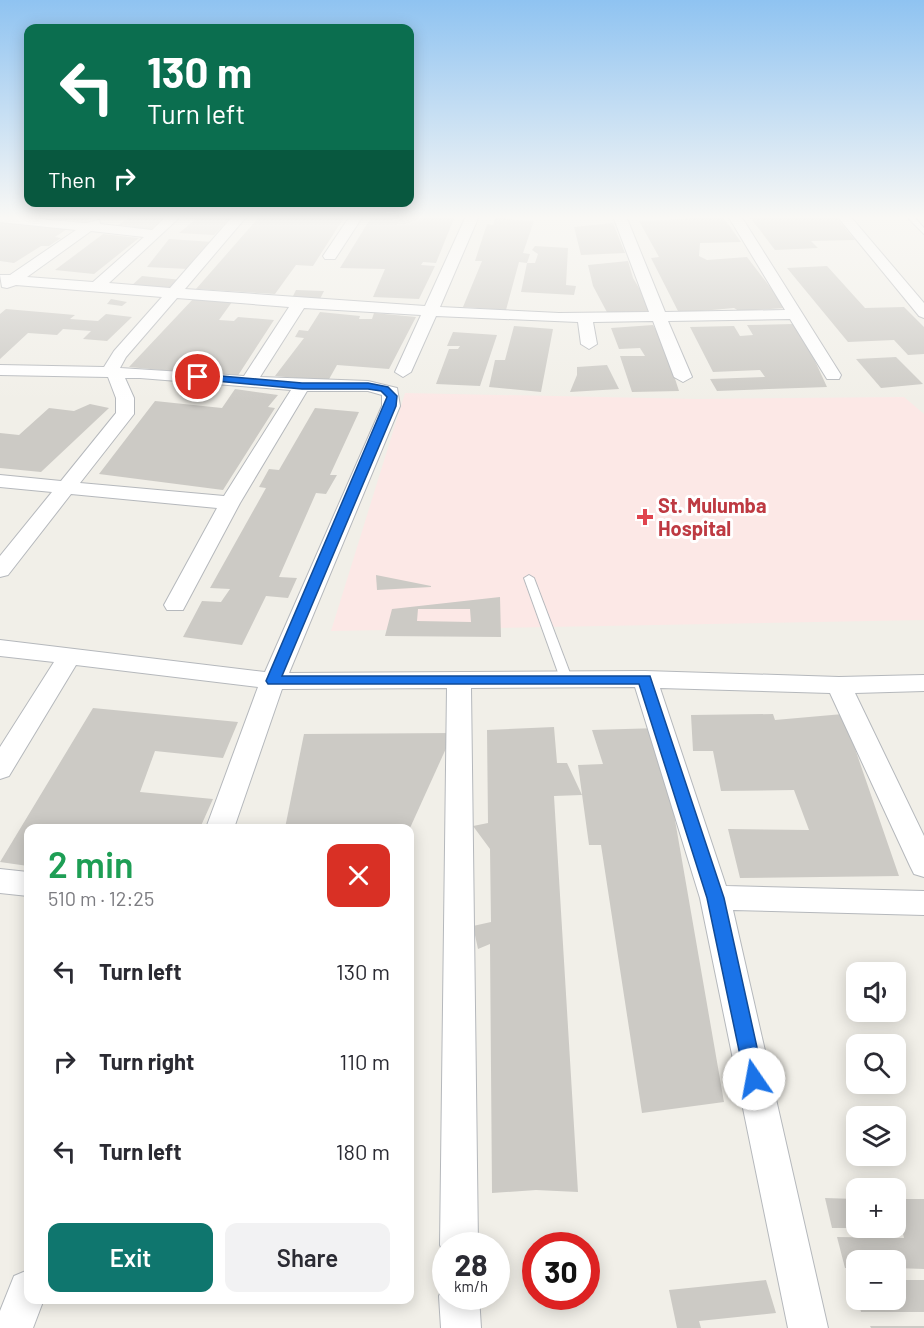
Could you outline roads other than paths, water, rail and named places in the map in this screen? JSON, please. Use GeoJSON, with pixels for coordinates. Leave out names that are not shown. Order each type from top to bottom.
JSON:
{"type":"FeatureCollection","features":[{"type":"Feature","properties":{"kind":"street"},"geometry":{"type":"LineString","coordinates":[[96,287],[106,278]]}},
{"type":"Feature","properties":{"kind":"street"},"geometry":{"type":"LineString","coordinates":[[0,570],[125,414],[124,390],[113,373],[112,366],[187,278]]}},
{"type":"Feature","properties":{"kind":"street"},"geometry":{"type":"LineString","coordinates":[[403,372],[445,278]]}},
{"type":"Feature","properties":{"kind":"street"},"geometry":{"type":"LineString","coordinates":[[646,278],[683,377]]}},
{"type":"Feature","properties":{"kind":"street"},"geometry":{"type":"LineString","coordinates":[[773,278],[833,375]]}},
{"type":"Feature","properties":{"kind":"street"},"geometry":{"type":"LineString","coordinates":[[894,278],[924,314]]}},
{"type":"Feature","properties":{"kind":"street"},"geometry":{"type":"LineString","coordinates":[[4,282],[299,303],[585,319],[796,314]]}},
{"type":"Feature","properties":{"kind":"street"},"geometry":{"type":"LineString","coordinates":[[249,381],[299,303]]}},
{"type":"Feature","properties":{"kind":"street"},"geometry":{"type":"LineString","coordinates":[[585,319],[589,344]]}},
{"type":"Feature","properties":{"kind":"street"},"geometry":{"type":"LineString","coordinates":[[0,384],[6,370],[113,373],[302,386],[368,386],[385,389],[392,396],[391,406],[273,681],[220,824]]}},
{"type":"Feature","properties":{"kind":"street"},"geometry":{"type":"LineString","coordinates":[[175,605],[230,503],[302,386]]}},
{"type":"Feature","properties":{"kind":"street"},"geometry":{"type":"LineString","coordinates":[[0,481],[230,503]]}},
{"type":"Feature","properties":{"kind":"street"},"geometry":{"type":"LineString","coordinates":[[0,648],[273,681],[459,679],[645,680],[839,685],[924,683]]}},
{"type":"Feature","properties":{"kind":"street"},"geometry":{"type":"LineString","coordinates":[[0,769],[70,656]]}},
{"type":"Feature","properties":{"kind":"street"},"geometry":{"type":"LineString","coordinates":[[459,679],[457,911],[459,1232]]}},
{"type":"Feature","properties":{"kind":"street"},"geometry":{"type":"LineString","coordinates":[[645,680],[716,898],[808,1328]]}},
{"type":"Feature","properties":{"kind":"street"},"geometry":{"type":"LineString","coordinates":[[839,685],[924,866]]}},
{"type":"Feature","properties":{"kind":"street"},"geometry":{"type":"LineString","coordinates":[[0,881],[24,884]]}},
{"type":"Feature","properties":{"kind":"street"},"geometry":{"type":"LineString","coordinates":[[716,898],[924,903]]}},
{"type":"Feature","properties":{"kind":"street"},"geometry":{"type":"LineString","coordinates":[[13,1328],[24,1300]]}},
{"type":"Feature","properties":{"kind":"street"},"geometry":{"type":"LineString","coordinates":[[460,1310],[461,1328]]}},
{"type":"Feature","properties":{"kind":"lane"},"geometry":{"type":"LineString","coordinates":[[529,578],[567,681]]}},
{"type":"Feature","properties":{"kind":"place","name":"St. Mulumba Hospital"},"geometry":{"type":"Point","coordinates":[645,517]}}]}
